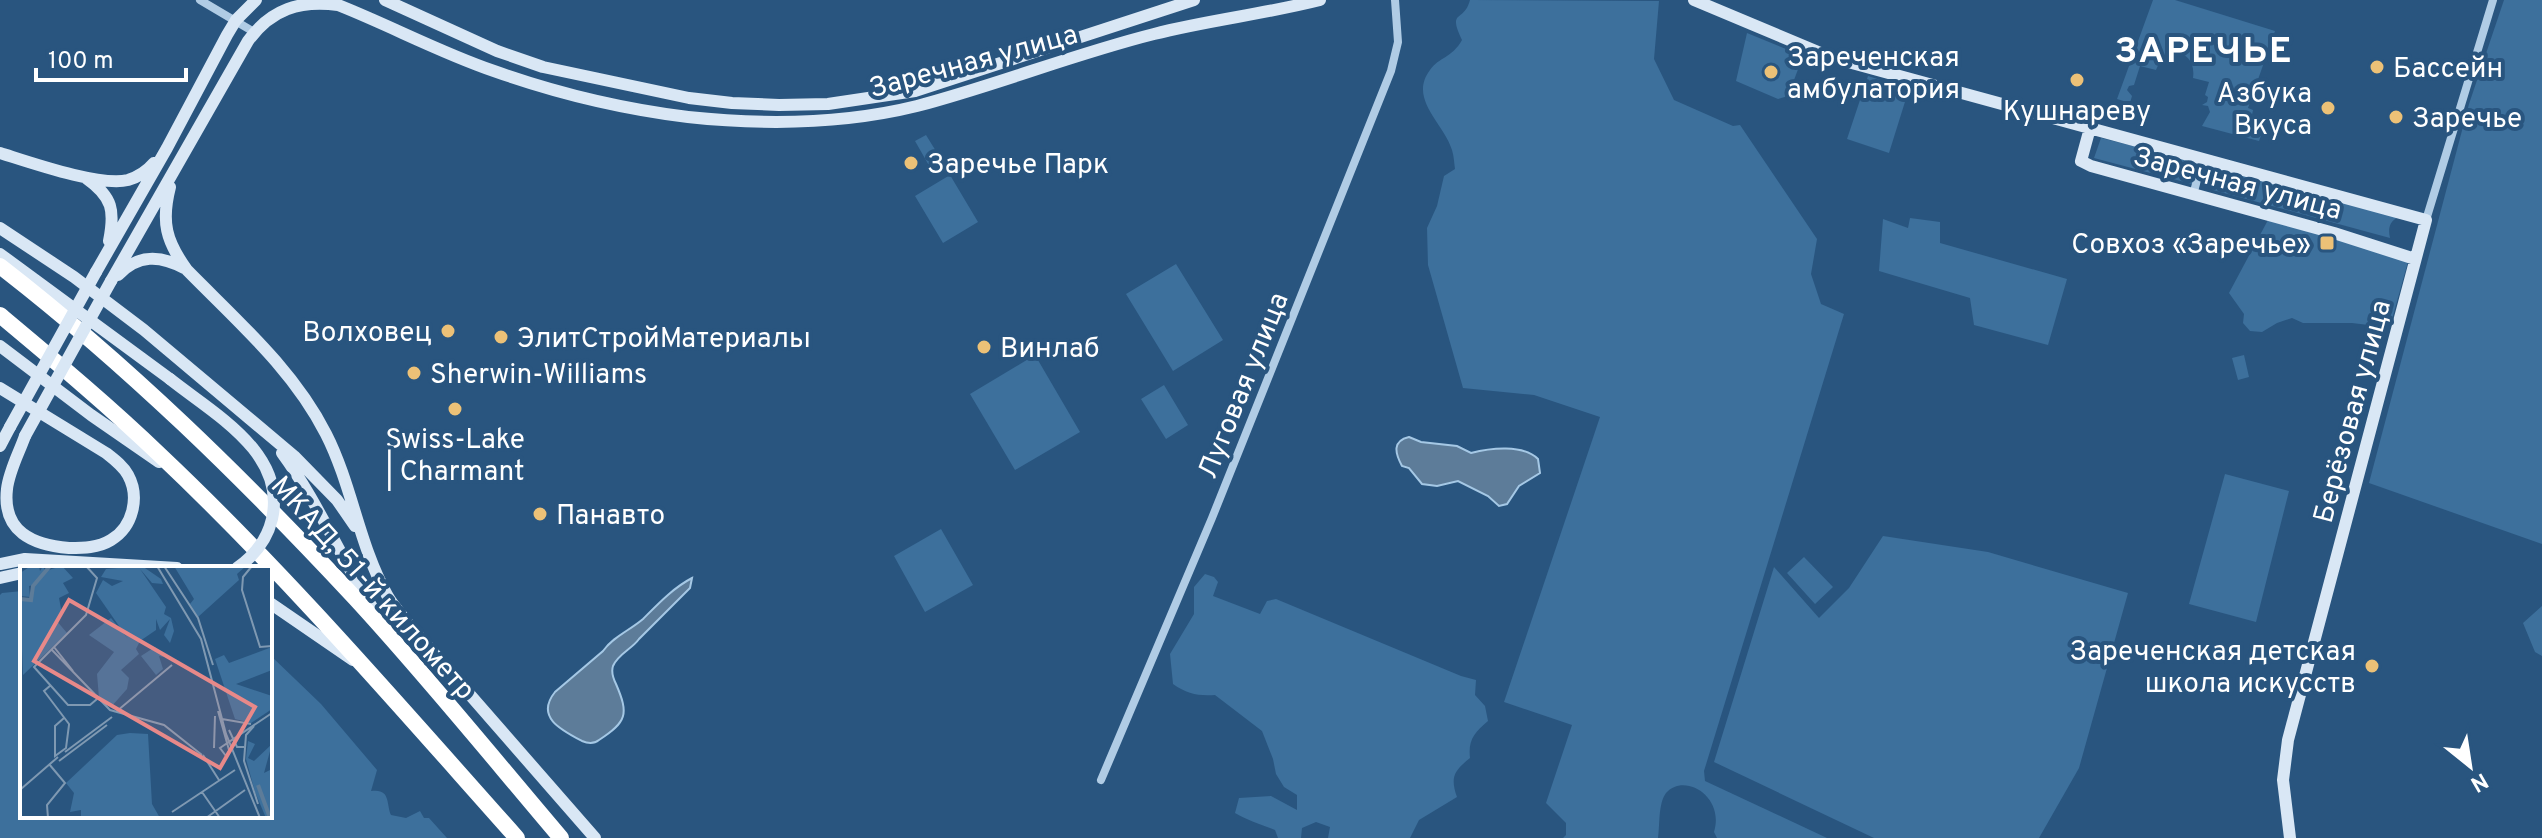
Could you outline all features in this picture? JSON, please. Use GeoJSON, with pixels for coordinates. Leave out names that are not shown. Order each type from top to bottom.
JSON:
{"type":"FeatureCollection","features":[{"type":"Feature","properties":{"kind":"highway","name":"МКАД, 51-й километр"},"geometry":{"type":"LineString","coordinates":[[0,266],[187,426],[275,515],[357,601],[561,838]]}},
{"type":"Feature","properties":{"kind":"highway"},"geometry":{"type":"LineString","coordinates":[[0,315],[111,410],[188,482],[269,566]]}},
{"type":"Feature","properties":{"kind":"highway"},"geometry":{"type":"LineString","coordinates":[[272,569],[517,838]]}},
{"type":"Feature","properties":{"kind":"street"},"geometry":{"type":"LineString","coordinates":[[0,479],[254,32],[200,0]]}},
{"type":"Feature","properties":{"kind":"street"},"geometry":{"type":"LineString","coordinates":[[0,443],[236,20],[256,0]]}},
{"type":"Feature","properties":{"kind":"street","name":"Заречная улица"},"geometry":{"type":"LineString","coordinates":[[385,0],[497,51],[543,67],[689,98],[732,103],[828,104],[915,91],[1194,0]]}},
{"type":"Feature","properties":{"kind":"street","name":"Заречная улица"},"geometry":{"type":"LineString","coordinates":[[254,32],[275,13],[287,7],[323,2],[338,5],[493,71],[587,98],[686,116],[731,120],[826,119],[873,115],[916,106],[1154,34],[1275,12],[1320,0]]}},
{"type":"Feature","properties":{"kind":"street","name":"Луговая улица"},"geometry":{"type":"LineString","coordinates":[[1101,780],[1219,500],[1391,71],[1398,42],[1395,0]]}},
{"type":"Feature","properties":{"kind":"street","name":"Заречная улица"},"geometry":{"type":"LineString","coordinates":[[1694,0],[1830,57],[2426,220]]}},
{"type":"Feature","properties":{"kind":"street","name":"Берёзовая улица"},"geometry":{"type":"LineString","coordinates":[[2290,838],[2283,780],[2288,740],[2415,259],[2493,0]]}},
{"type":"Feature","properties":{"kind":"street","name":"Заречная улица"},"geometry":{"type":"LineString","coordinates":[[2090,128],[2081,161],[2109,172],[2334,233],[2415,259]]}},
{"type":"Feature","properties":{"kind":"street"},"geometry":{"type":"LineString","coordinates":[[0,153],[84,176],[115,181],[127,180],[150,168],[167,148]]}},
{"type":"Feature","properties":{"kind":"street"},"geometry":{"type":"LineString","coordinates":[[2193,195],[2203,158]]}},
{"type":"Feature","properties":{"kind":"street"},"geometry":{"type":"LineString","coordinates":[[0,165],[33,163]]}},
{"type":"Feature","properties":{"kind":"street"},"geometry":{"type":"LineString","coordinates":[[174,172],[165,207],[165,221],[172,246],[187,270],[276,361],[325,432],[388,596],[409,625],[595,838]]}},
{"type":"Feature","properties":{"kind":"street"},"geometry":{"type":"LineString","coordinates":[[84,176],[104,193],[112,212],[106,254]]}},
{"type":"Feature","properties":{"kind":"street"},"geometry":{"type":"LineString","coordinates":[[0,228],[74,277],[144,330],[271,437],[337,500],[370,554]]}},
{"type":"Feature","properties":{"kind":"street"},"geometry":{"type":"LineString","coordinates":[[0,254],[170,379],[253,447],[270,475],[274,507],[269,529],[258,548],[239,566]]}},
{"type":"Feature","properties":{"kind":"street"},"geometry":{"type":"LineString","coordinates":[[111,281],[123,270],[147,258],[169,260],[187,270]]}},
{"type":"Feature","properties":{"kind":"street"},"geometry":{"type":"LineString","coordinates":[[0,346],[91,415],[188,482]]}},
{"type":"Feature","properties":{"kind":"street"},"geometry":{"type":"LineString","coordinates":[[0,388],[106,453],[127,472],[134,493],[134,506],[122,531],[101,545],[82,548],[47,546],[24,536],[11,517],[6,490],[25,436]]}},
{"type":"Feature","properties":{"kind":"street"},"geometry":{"type":"LineString","coordinates":[[271,437],[294,469],[337,549],[399,650]]}},
{"type":"Feature","properties":{"kind":"street"},"geometry":{"type":"LineString","coordinates":[[0,564],[25,559],[143,566]]}},
{"type":"Feature","properties":{"kind":"street"},"geometry":{"type":"LineString","coordinates":[[0,578],[20,573]]}},
{"type":"Feature","properties":{"kind":"street"},"geometry":{"type":"LineString","coordinates":[[272,604],[369,673]]}},
{"type":"Feature","properties":{"kind":"shaded area"},"geometry":{"type":"Polygon","coordinates":[[[1470,0],[1659,1],[1654,59],[1674,100],[1733,126],[1740,125],[1817,239],[1811,274],[1821,304],[1844,314],[1704,771],[1705,781],[1827,838],[1717,838],[1714,808],[1708,798],[1701,791],[1683,785],[1674,787],[1663,798],[1658,838],[1563,838],[1566,823],[1546,803],[1572,725],[1504,702],[1600,417],[1534,395],[1463,388],[1428,265],[1427,228],[1437,206],[1444,176],[1455,169],[1454,157],[1448,140],[1425,101],[1423,91],[1430,70],[1462,40],[1456,20],[1470,0]]]}},
{"type":"Feature","properties":{"kind":"shaded area"},"geometry":{"type":"Polygon","coordinates":[[[2153,0],[2175,0],[2275,31],[2248,108],[2253,110],[2252,115],[2259,117],[2256,125],[2264,127],[2259,141],[2202,126],[2210,112],[2208,106],[2202,105],[2207,102],[2205,95],[2209,82],[2193,78],[2190,61],[2180,53],[2167,56],[2156,70],[2140,66],[2134,85],[2127,90],[2132,96],[2130,103],[2117,99],[2153,0]]]}},
{"type":"Feature","properties":{"kind":"shaded area"},"geometry":{"type":"Polygon","coordinates":[[[2504,0],[2542,0],[2542,544],[2369,483],[2469,104],[2504,0]]]}},
{"type":"Feature","properties":{"kind":"shaded area"},"geometry":{"type":"Polygon","coordinates":[[[1747,33],[1803,56],[1788,96],[1778,99],[1736,81],[1747,33]]]}},
{"type":"Feature","properties":{"kind":"shaded area"},"geometry":{"type":"Polygon","coordinates":[[[1868,76],[1909,89],[1889,153],[1847,139],[1868,76]]]}},
{"type":"Feature","properties":{"kind":"shaded area"},"geometry":{"type":"Polygon","coordinates":[[[926,135],[947,169],[935,176],[915,141],[926,135]]]}},
{"type":"Feature","properties":{"kind":"shaded area"},"geometry":{"type":"Polygon","coordinates":[[[2101,138],[2197,162],[2192,184],[2094,158],[2101,138]]]}},
{"type":"Feature","properties":{"kind":"shaded area"},"geometry":{"type":"Polygon","coordinates":[[[2216,169],[2398,217],[2390,226],[2390,238],[2213,190],[2207,177],[2216,169]]]}},
{"type":"Feature","properties":{"kind":"shaded area"},"geometry":{"type":"Polygon","coordinates":[[[950,175],[978,222],[943,243],[915,196],[950,175]]]}},
{"type":"Feature","properties":{"kind":"shaded area"},"geometry":{"type":"Polygon","coordinates":[[[1910,218],[1940,222],[1940,243],[2067,279],[2048,345],[1974,325],[1970,298],[1879,271],[1883,219],[1908,228],[1910,218]]]}},
{"type":"Feature","properties":{"kind":"shaded area"},"geometry":{"type":"Polygon","coordinates":[[[2268,220],[2409,258],[2391,323],[2385,327],[2303,323],[2292,318],[2262,332],[2250,331],[2243,323],[2244,314],[2229,293],[2268,220]]]}},
{"type":"Feature","properties":{"kind":"shaded area"},"geometry":{"type":"Polygon","coordinates":[[[1176,264],[1223,340],[1173,371],[1126,294],[1176,264]]]}},
{"type":"Feature","properties":{"kind":"shaded area"},"geometry":{"type":"Polygon","coordinates":[[[1035,355],[1080,432],[1015,470],[970,394],[1035,355]]]}},
{"type":"Feature","properties":{"kind":"shaded area"},"geometry":{"type":"Polygon","coordinates":[[[2244,355],[2249,377],[2238,380],[2232,358],[2244,355]]]}},
{"type":"Feature","properties":{"kind":"shaded area"},"geometry":{"type":"Polygon","coordinates":[[[1164,385],[1188,425],[1166,439],[1141,399],[1164,385]]]}},
{"type":"Feature","properties":{"kind":"shaded area"},"geometry":{"type":"Polygon","coordinates":[[[1409,437],[1421,442],[1457,446],[1471,453],[1497,449],[1524,451],[1538,459],[1540,473],[1519,486],[1507,504],[1499,506],[1488,496],[1458,481],[1437,486],[1422,484],[1409,468],[1402,466],[1398,457],[1397,445],[1409,437]]]}},
{"type":"Feature","properties":{"kind":"shaded area"},"geometry":{"type":"Polygon","coordinates":[[[2225,474],[2289,491],[2256,622],[2189,604],[2225,474]]]}},
{"type":"Feature","properties":{"kind":"shaded area"},"geometry":{"type":"Polygon","coordinates":[[[941,529],[973,585],[925,612],[894,556],[941,529]]]}},
{"type":"Feature","properties":{"kind":"shaded area"},"geometry":{"type":"Polygon","coordinates":[[[1883,536],[1988,552],[2128,593],[2079,768],[2039,838],[1874,838],[1714,762],[1774,567],[1819,618],[1849,588],[1883,536]]]}},
{"type":"Feature","properties":{"kind":"shaded area"},"geometry":{"type":"Polygon","coordinates":[[[1804,557],[1833,587],[1815,604],[1787,573],[1804,557]]]}},
{"type":"Feature","properties":{"kind":"shaded area"},"geometry":{"type":"Polygon","coordinates":[[[1205,574],[1218,582],[1213,596],[1260,614],[1267,601],[1276,599],[1476,680],[1475,695],[1485,706],[1488,721],[1473,737],[1470,758],[1455,775],[1457,797],[1419,820],[1410,838],[1328,838],[1330,827],[1316,822],[1302,828],[1301,838],[1278,838],[1275,830],[1235,813],[1239,798],[1271,796],[1297,810],[1297,795],[1284,787],[1276,774],[1262,731],[1215,695],[1193,694],[1173,684],[1170,654],[1194,614],[1194,587],[1205,574]]]}},
{"type":"Feature","properties":{"kind":"shaded area"},"geometry":{"type":"Polygon","coordinates":[[[692,578],[690,588],[613,666],[624,710],[615,728],[591,743],[582,741],[553,722],[548,709],[555,692],[672,591],[692,578]]]}},
{"type":"Feature","properties":{"kind":"shaded area"},"geometry":{"type":"Polygon","coordinates":[[[20,591],[20,818],[272,818],[272,657],[321,704],[377,770],[371,791],[385,794],[391,815],[406,818],[420,811],[447,838],[0,838],[2,593],[20,591]]]}},
{"type":"Feature","properties":{"kind":"shaded area"},"geometry":{"type":"Polygon","coordinates":[[[2542,606],[2542,656],[2535,652],[2523,623],[2542,606]]]}},
{"type":"Feature","properties":{"kind":"place","name":"Бассейн"},"geometry":{"type":"Point","coordinates":[2377,67]}},
{"type":"Feature","properties":{"kind":"place","name":"Зареченская амбулатория"},"geometry":{"type":"Point","coordinates":[1771,72]}},
{"type":"Feature","properties":{"kind":"place","name":"Кушнареву"},"geometry":{"type":"Point","coordinates":[2077,80]}},
{"type":"Feature","properties":{"kind":"place","name":"Азбука Вкуса"},"geometry":{"type":"Point","coordinates":[2328,108]}},
{"type":"Feature","properties":{"kind":"place","name":"Заречье"},"geometry":{"type":"Point","coordinates":[2396,117]}},
{"type":"Feature","properties":{"kind":"place","name":"Заречье Парк"},"geometry":{"type":"Point","coordinates":[911,163]}},
{"type":"Feature","properties":{"kind":"place","name":"Совхоз «Заречье»"},"geometry":{"type":"Point","coordinates":[2327,243]}},
{"type":"Feature","properties":{"kind":"place","name":"Волховец"},"geometry":{"type":"Point","coordinates":[448,331]}},
{"type":"Feature","properties":{"kind":"place","name":"ЭлитСтройМатериалы"},"geometry":{"type":"Point","coordinates":[501,337]}},
{"type":"Feature","properties":{"kind":"place","name":"Винлаб"},"geometry":{"type":"Point","coordinates":[984,347]}},
{"type":"Feature","properties":{"kind":"place","name":"Sherwin-Williams"},"geometry":{"type":"Point","coordinates":[414,373]}},
{"type":"Feature","properties":{"kind":"place","name":"Swiss-Lake | Charmant"},"geometry":{"type":"Point","coordinates":[455,409]}},
{"type":"Feature","properties":{"kind":"place","name":"Панавто"},"geometry":{"type":"Point","coordinates":[540,514]}},
{"type":"Feature","properties":{"kind":"place","name":"Зареченская детская школа искусств"},"geometry":{"type":"Point","coordinates":[2372,666]}},
{"type":"Feature","properties":{"kind":"district","name":"ЗАРЕЧЬЕ"},"geometry":{"type":"Point","coordinates":[2204,49]}}]}
